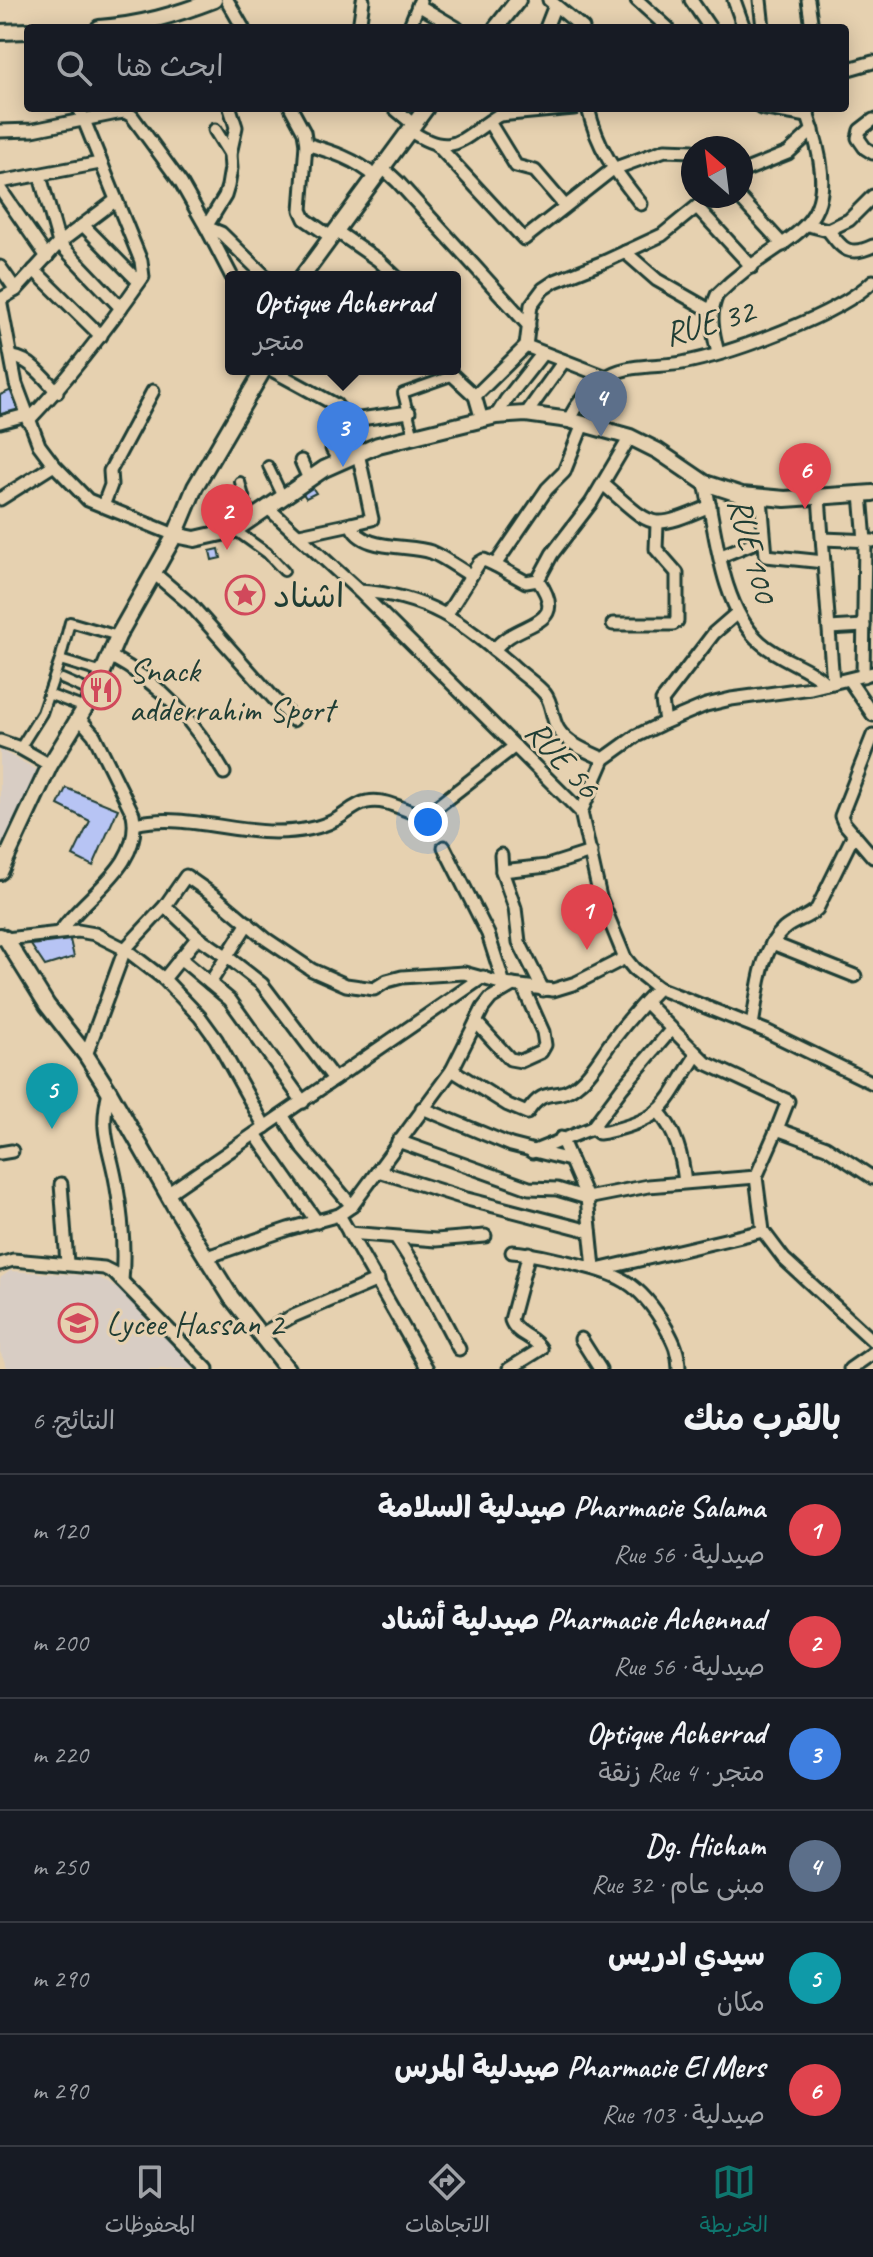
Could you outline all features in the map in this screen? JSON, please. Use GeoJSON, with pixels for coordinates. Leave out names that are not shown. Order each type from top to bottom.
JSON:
{"type":"FeatureCollection","features":[{"type":"Feature","properties":{"kind":"street"},"geometry":{"type":"LineString","coordinates":[[140,24],[168,18],[214,0]]}},
{"type":"Feature","properties":{"kind":"street"},"geometry":{"type":"LineString","coordinates":[[227,0],[241,24]]}},
{"type":"Feature","properties":{"kind":"street"},"geometry":{"type":"LineString","coordinates":[[360,24],[363,0]]}},
{"type":"Feature","properties":{"kind":"street"},"geometry":{"type":"LineString","coordinates":[[499,24],[518,0]]}},
{"type":"Feature","properties":{"kind":"street"},"geometry":{"type":"LineString","coordinates":[[637,0],[664,24]]}},
{"type":"Feature","properties":{"kind":"street"},"geometry":{"type":"LineString","coordinates":[[691,0],[707,24]]}},
{"type":"Feature","properties":{"kind":"street"},"geometry":{"type":"LineString","coordinates":[[734,0],[743,24]]}},
{"type":"Feature","properties":{"kind":"street"},"geometry":{"type":"LineString","coordinates":[[760,0],[763,24]]}},
{"type":"Feature","properties":{"kind":"street"},"geometry":{"type":"LineString","coordinates":[[808,0],[811,24]]}},
{"type":"Feature","properties":{"kind":"street"},"geometry":{"type":"LineString","coordinates":[[411,24],[419,2],[451,24]]}},
{"type":"Feature","properties":{"kind":"street"},"geometry":{"type":"LineString","coordinates":[[547,24],[552,2],[578,24]]}},
{"type":"Feature","properties":{"kind":"street"},"geometry":{"type":"LineString","coordinates":[[0,32],[24,31]]}},
{"type":"Feature","properties":{"kind":"street"},"geometry":{"type":"LineString","coordinates":[[849,69],[873,62]]}},
{"type":"Feature","properties":{"kind":"street"},"geometry":{"type":"LineString","coordinates":[[0,422],[27,418],[57,392],[143,277],[141,261],[80,112]]}},
{"type":"Feature","properties":{"kind":"street"},"geometry":{"type":"LineString","coordinates":[[0,131],[33,130],[125,112],[132,116],[181,183],[229,271]]}},
{"type":"Feature","properties":{"kind":"street"},"geometry":{"type":"LineString","coordinates":[[206,227],[225,196],[236,127],[231,112]]}},
{"type":"Feature","properties":{"kind":"street"},"geometry":{"type":"LineString","coordinates":[[293,112],[304,132],[306,144],[301,210],[305,219],[378,260],[390,271]]}},
{"type":"Feature","properties":{"kind":"street"},"geometry":{"type":"LineString","coordinates":[[398,112],[411,127],[438,146],[522,238],[528,238],[613,169],[665,150],[681,151]]}},
{"type":"Feature","properties":{"kind":"street"},"geometry":{"type":"LineString","coordinates":[[306,271],[423,112]]}},
{"type":"Feature","properties":{"kind":"street"},"geometry":{"type":"LineString","coordinates":[[438,146],[457,142],[497,115],[530,112]]}},
{"type":"Feature","properties":{"kind":"street"},"geometry":{"type":"LineString","coordinates":[[589,112],[599,145],[613,169],[641,204]]}},
{"type":"Feature","properties":{"kind":"street"},"geometry":{"type":"LineString","coordinates":[[718,353],[711,308],[717,295],[808,225],[823,191],[808,112]]}},
{"type":"Feature","properties":{"kind":"street"},"geometry":{"type":"LineString","coordinates":[[497,115],[516,166],[535,171],[565,206]]}},
{"type":"Feature","properties":{"kind":"street"},"geometry":{"type":"LineString","coordinates":[[873,120],[860,130],[858,138],[873,153]]}},
{"type":"Feature","properties":{"kind":"street"},"geometry":{"type":"LineString","coordinates":[[215,130],[230,154]]}},
{"type":"Feature","properties":{"kind":"street"},"geometry":{"type":"LineString","coordinates":[[753,167],[788,153],[813,130]]}},
{"type":"Feature","properties":{"kind":"street"},"geometry":{"type":"LineString","coordinates":[[306,144],[344,156],[398,182],[529,326]]}},
{"type":"Feature","properties":{"kind":"street"},"geometry":{"type":"LineString","coordinates":[[0,182],[100,163]]}},
{"type":"Feature","properties":{"kind":"street"},"geometry":{"type":"LineString","coordinates":[[40,176],[59,243],[121,308]]}},
{"type":"Feature","properties":{"kind":"street"},"geometry":{"type":"LineString","coordinates":[[0,189],[47,257]]}},
{"type":"Feature","properties":{"kind":"street"},"geometry":{"type":"LineString","coordinates":[[828,230],[849,220],[873,196]]}},
{"type":"Feature","properties":{"kind":"street"},"geometry":{"type":"LineString","coordinates":[[116,200],[59,243],[16,290],[0,299],[16,384],[39,445],[88,500],[175,535],[195,539],[235,530],[309,479],[335,455],[356,453],[489,418],[526,414],[576,422],[630,437],[721,490],[761,499],[867,494],[870,674],[811,688],[731,699],[706,705],[665,722],[636,736],[604,759],[581,812]]}},
{"type":"Feature","properties":{"kind":"street"},"geometry":{"type":"LineString","coordinates":[[475,396],[526,346],[531,305],[543,289],[662,235],[696,208]]}},
{"type":"Feature","properties":{"kind":"street"},"geometry":{"type":"LineString","coordinates":[[698,208],[752,267]]}},
{"type":"Feature","properties":{"kind":"street"},"geometry":{"type":"LineString","coordinates":[[749,208],[783,245]]}},
{"type":"Feature","properties":{"kind":"street"},"geometry":{"type":"LineString","coordinates":[[83,225],[139,282]]}},
{"type":"Feature","properties":{"kind":"street"},"geometry":{"type":"LineString","coordinates":[[808,225],[828,230],[849,251],[861,251],[873,246]]}},
{"type":"Feature","properties":{"kind":"street"},"geometry":{"type":"LineString","coordinates":[[206,227],[221,233],[260,271]]}},
{"type":"Feature","properties":{"kind":"street"},"geometry":{"type":"LineString","coordinates":[[625,252],[666,286],[711,308]]}},
{"type":"Feature","properties":{"kind":"street"},"geometry":{"type":"LineString","coordinates":[[0,267],[16,290]]}},
{"type":"Feature","properties":{"kind":"street"},"geometry":{"type":"LineString","coordinates":[[34,270],[101,336]]}},
{"type":"Feature","properties":{"kind":"street","name":"RUE 32"},"geometry":{"type":"LineString","coordinates":[[495,565],[547,489],[564,472],[576,422],[574,408],[606,377],[629,369],[685,362],[793,327],[860,294],[873,281]]}},
{"type":"Feature","properties":{"kind":"street"},"geometry":{"type":"LineString","coordinates":[[526,346],[606,377]]}},
{"type":"Feature","properties":{"kind":"street"},"geometry":{"type":"LineString","coordinates":[[489,418],[543,353]]}},
{"type":"Feature","properties":{"kind":"street"},"geometry":{"type":"LineString","coordinates":[[13,357],[20,358],[57,392]]}},
{"type":"Feature","properties":{"kind":"street"},"geometry":{"type":"LineString","coordinates":[[526,414],[564,361]]}},
{"type":"Feature","properties":{"kind":"street"},"geometry":{"type":"LineString","coordinates":[[0,872],[50,765],[83,714],[118,636],[175,535],[195,487],[259,375]]}},
{"type":"Feature","properties":{"kind":"street"},"geometry":{"type":"LineString","coordinates":[[268,375],[336,405],[346,421],[356,453],[372,519],[373,542]]}},
{"type":"Feature","properties":{"kind":"street"},"geometry":{"type":"LineString","coordinates":[[414,438],[403,393],[443,375]]}},
{"type":"Feature","properties":{"kind":"street"},"geometry":{"type":"LineString","coordinates":[[453,375],[475,396],[489,418]]}},
{"type":"Feature","properties":{"kind":"street"},"geometry":{"type":"LineString","coordinates":[[103,506],[111,485],[110,471],[153,391]]}},
{"type":"Feature","properties":{"kind":"street"},"geometry":{"type":"LineString","coordinates":[[346,421],[409,412]]}},
{"type":"Feature","properties":{"kind":"street"},"geometry":{"type":"LineString","coordinates":[[538,580],[552,554],[603,484],[630,437]]}},
{"type":"Feature","properties":{"kind":"street"},"geometry":{"type":"LineString","coordinates":[[301,461],[309,479]]}},
{"type":"Feature","properties":{"kind":"street"},"geometry":{"type":"LineString","coordinates":[[0,499],[54,465]]}},
{"type":"Feature","properties":{"kind":"street"},"geometry":{"type":"LineString","coordinates":[[268,466],[282,495]]}},
{"type":"Feature","properties":{"kind":"street"},"geometry":{"type":"LineString","coordinates":[[240,482],[250,518]]}},
{"type":"Feature","properties":{"kind":"street","name":"RUE 100"},"geometry":{"type":"LineString","coordinates":[[705,483],[731,599],[747,630],[781,658],[814,672],[830,684]]}},
{"type":"Feature","properties":{"kind":"street"},"geometry":{"type":"LineString","coordinates":[[603,484],[646,520],[657,524],[671,522],[710,506]]}},
{"type":"Feature","properties":{"kind":"street"},"geometry":{"type":"LineString","coordinates":[[819,497],[830,684]]}},
{"type":"Feature","properties":{"kind":"street"},"geometry":{"type":"LineString","coordinates":[[761,499],[765,554],[770,558],[824,562]]}},
{"type":"Feature","properties":{"kind":"street","name":"RUE 56"},"geometry":{"type":"LineString","coordinates":[[267,507],[359,591],[581,812],[600,897],[625,958],[634,969],[658,988],[752,1025],[873,1083]]}},
{"type":"Feature","properties":{"kind":"street"},"geometry":{"type":"LineString","coordinates":[[219,536],[227,515]]}},
{"type":"Feature","properties":{"kind":"street"},"geometry":{"type":"LineString","coordinates":[[300,535],[372,519]]}},
{"type":"Feature","properties":{"kind":"street"},"geometry":{"type":"LineString","coordinates":[[351,524],[358,535],[373,542],[432,553],[470,575]]}},
{"type":"Feature","properties":{"kind":"street"},"geometry":{"type":"LineString","coordinates":[[613,624],[673,624],[677,621],[677,573],[656,549],[657,524]]}},
{"type":"Feature","properties":{"kind":"street"},"geometry":{"type":"LineString","coordinates":[[235,530],[267,553],[284,571]]}},
{"type":"Feature","properties":{"kind":"street"},"geometry":{"type":"LineString","coordinates":[[721,556],[763,539]]}},
{"type":"Feature","properties":{"kind":"street"},"geometry":{"type":"LineString","coordinates":[[823,539],[869,541]]}},
{"type":"Feature","properties":{"kind":"street"},"geometry":{"type":"LineString","coordinates":[[447,614],[481,561],[526,582],[538,580]]}},
{"type":"Feature","properties":{"kind":"street"},"geometry":{"type":"LineString","coordinates":[[155,574],[190,604],[293,720]]}},
{"type":"Feature","properties":{"kind":"street"},"geometry":{"type":"LineString","coordinates":[[494,650],[514,633],[546,615],[551,607],[549,596],[538,580]]}},
{"type":"Feature","properties":{"kind":"street"},"geometry":{"type":"LineString","coordinates":[[359,591],[408,598],[447,614],[545,695],[558,730],[578,746],[604,759]]}},
{"type":"Feature","properties":{"kind":"street"},"geometry":{"type":"LineString","coordinates":[[665,722],[661,709],[666,694],[714,633],[737,613]]}},
{"type":"Feature","properties":{"kind":"street"},"geometry":{"type":"LineString","coordinates":[[20,748],[42,713],[70,622],[118,636]]}},
{"type":"Feature","properties":{"kind":"street"},"geometry":{"type":"LineString","coordinates":[[829,628],[867,629]]}},
{"type":"Feature","properties":{"kind":"street"},"geometry":{"type":"LineString","coordinates":[[110,656],[130,666],[167,694],[212,751],[224,773]]}},
{"type":"Feature","properties":{"kind":"street"},"geometry":{"type":"LineString","coordinates":[[60,660],[103,673]]}},
{"type":"Feature","properties":{"kind":"street"},"geometry":{"type":"LineString","coordinates":[[62,679],[94,693]]}},
{"type":"Feature","properties":{"kind":"street"},"geometry":{"type":"LineString","coordinates":[[849,680],[873,715]]}},
{"type":"Feature","properties":{"kind":"street"},"geometry":{"type":"LineString","coordinates":[[48,694],[83,714],[133,814],[135,824],[129,850],[118,870],[61,931]]}},
{"type":"Feature","properties":{"kind":"street"},"geometry":{"type":"LineString","coordinates":[[873,735],[842,812],[844,823],[873,857]]}},
{"type":"Feature","properties":{"kind":"street"},"geometry":{"type":"LineString","coordinates":[[0,741],[50,765]]}},
{"type":"Feature","properties":{"kind":"street"},"geometry":{"type":"LineString","coordinates":[[135,824],[178,820],[272,832],[298,830],[332,822],[364,802],[374,801],[391,803],[425,816],[515,746]]}},
{"type":"Feature","properties":{"kind":"street"},"geometry":{"type":"LineString","coordinates":[[752,1025],[766,957],[772,943],[784,929],[817,909],[854,834]]}},
{"type":"Feature","properties":{"kind":"street"},"geometry":{"type":"LineString","coordinates":[[444,847],[513,985],[543,1032],[545,1045],[541,1052],[521,1061],[510,1059],[476,1022]]}},
{"type":"Feature","properties":{"kind":"street"},"geometry":{"type":"LineString","coordinates":[[502,871],[547,866],[591,852]]}},
{"type":"Feature","properties":{"kind":"street"},"geometry":{"type":"LineString","coordinates":[[501,855],[502,871],[515,908],[519,942],[543,990]]}},
{"type":"Feature","properties":{"kind":"street"},"geometry":{"type":"LineString","coordinates":[[86,1055],[125,949],[165,906],[183,877],[189,876],[266,939],[312,970],[346,985],[374,989],[395,978],[464,973],[543,990],[576,983],[625,958]]}},
{"type":"Feature","properties":{"kind":"street"},"geometry":{"type":"LineString","coordinates":[[165,906],[198,937],[273,996],[334,1079]]}},
{"type":"Feature","properties":{"kind":"street"},"geometry":{"type":"LineString","coordinates":[[210,983],[248,923]]}},
{"type":"Feature","properties":{"kind":"street"},"geometry":{"type":"LineString","coordinates":[[287,1369],[231,1297],[167,1194],[109,1091],[3,937],[61,931],[95,934],[125,949],[164,979],[216,1039],[260,1130],[317,1222]]}},
{"type":"Feature","properties":{"kind":"street"},"geometry":{"type":"LineString","coordinates":[[164,979],[198,937]]}},
{"type":"Feature","properties":{"kind":"street"},"geometry":{"type":"LineString","coordinates":[[772,943],[855,976]]}},
{"type":"Feature","properties":{"kind":"street"},"geometry":{"type":"LineString","coordinates":[[180,958],[230,1000],[303,1102]]}},
{"type":"Feature","properties":{"kind":"street"},"geometry":{"type":"LineString","coordinates":[[167,1194],[483,977]]}},
{"type":"Feature","properties":{"kind":"street"},"geometry":{"type":"LineString","coordinates":[[207,1257],[339,1215],[352,1206],[452,1070],[491,998],[513,985]]}},
{"type":"Feature","properties":{"kind":"street"},"geometry":{"type":"LineString","coordinates":[[452,1070],[508,1105],[527,1113],[532,1103],[540,1097],[564,1092],[582,1082],[658,988]]}},
{"type":"Feature","properties":{"kind":"street"},"geometry":{"type":"LineString","coordinates":[[645,1002],[696,1056],[723,1073],[788,1101],[756,1177],[763,1231],[784,1259],[873,1341]]}},
{"type":"Feature","properties":{"kind":"street"},"geometry":{"type":"LineString","coordinates":[[532,1152],[592,1128],[671,1030]]}},
{"type":"Feature","properties":{"kind":"street"},"geometry":{"type":"LineString","coordinates":[[592,1128],[599,1133],[648,1120],[678,1088],[696,1056]]}},
{"type":"Feature","properties":{"kind":"street"},"geometry":{"type":"LineString","coordinates":[[109,1091],[104,1131],[122,1215],[125,1250],[122,1281]]}},
{"type":"Feature","properties":{"kind":"street"},"geometry":{"type":"LineString","coordinates":[[422,1108],[532,1152],[570,1160]]}},
{"type":"Feature","properties":{"kind":"street"},"geometry":{"type":"LineString","coordinates":[[658,1111],[674,1136],[682,1158],[685,1182]]}},
{"type":"Feature","properties":{"kind":"street"},"geometry":{"type":"LineString","coordinates":[[283,1116],[302,1147],[352,1206]]}},
{"type":"Feature","properties":{"kind":"street"},"geometry":{"type":"LineString","coordinates":[[777,1129],[826,1147],[873,1178]]}},
{"type":"Feature","properties":{"kind":"street"},"geometry":{"type":"LineString","coordinates":[[561,1138],[587,1198],[597,1268]]}},
{"type":"Feature","properties":{"kind":"street"},"geometry":{"type":"LineString","coordinates":[[398,1141],[529,1188],[557,1189],[587,1198],[685,1182],[756,1177]]}},
{"type":"Feature","properties":{"kind":"street"},"geometry":{"type":"LineString","coordinates":[[378,1171],[467,1199],[590,1231]]}},
{"type":"Feature","properties":{"kind":"street"},"geometry":{"type":"LineString","coordinates":[[61,1184],[67,1263]]}},
{"type":"Feature","properties":{"kind":"street"},"geometry":{"type":"LineString","coordinates":[[339,1215],[427,1369]]}},
{"type":"Feature","properties":{"kind":"street"},"geometry":{"type":"LineString","coordinates":[[597,1268],[763,1231]]}},
{"type":"Feature","properties":{"kind":"street"},"geometry":{"type":"LineString","coordinates":[[349,1233],[436,1240],[485,1236]]}},
{"type":"Feature","properties":{"kind":"street"},"geometry":{"type":"LineString","coordinates":[[397,1239],[459,1349]]}},
{"type":"Feature","properties":{"kind":"street"},"geometry":{"type":"LineString","coordinates":[[512,1252],[597,1268],[634,1287],[655,1311],[676,1347],[679,1369]]}},
{"type":"Feature","properties":{"kind":"street"},"geometry":{"type":"LineString","coordinates":[[509,1369],[541,1349],[516,1330],[511,1320],[529,1253]]}},
{"type":"Feature","properties":{"kind":"street"},"geometry":{"type":"LineString","coordinates":[[0,1264],[13,1260],[104,1268],[122,1281],[207,1369]]}},
{"type":"Feature","properties":{"kind":"street"},"geometry":{"type":"LineString","coordinates":[[260,1335],[291,1317],[378,1280]]}},
{"type":"Feature","properties":{"kind":"street"},"geometry":{"type":"LineString","coordinates":[[581,1339],[600,1369]]}},
{"type":"Feature","properties":{"kind":"street"},"geometry":{"type":"LineString","coordinates":[[850,1369],[873,1353]]}},
{"type":"Feature","properties":{"kind":"shaded area"},"geometry":{"type":"Polygon","coordinates":[[[0,750],[40,771],[0,856],[0,750]]]}},
{"type":"Feature","properties":{"kind":"shaded area","name":"Lycee Hassan 2"},"geometry":{"type":"Polygon","coordinates":[[[10,1271],[97,1276],[126,1294],[201,1369],[8,1369],[0,1352],[0,1278],[10,1271]]]}},
{"type":"Feature","properties":{"kind":"building"},"geometry":{"type":"Polygon","coordinates":[[[14,389],[21,410],[0,420],[0,395],[14,389]]]}},
{"type":"Feature","properties":{"kind":"building"},"geometry":{"type":"Polygon","coordinates":[[[312,487],[316,493],[306,498],[302,492],[312,487]]]}},
{"type":"Feature","properties":{"kind":"building"},"geometry":{"type":"Polygon","coordinates":[[[219,549],[221,558],[212,560],[210,551],[219,549]]]}},
{"type":"Feature","properties":{"kind":"building"},"geometry":{"type":"Polygon","coordinates":[[[103,686],[117,695],[109,709],[94,701],[103,686]]]}},
{"type":"Feature","properties":{"kind":"building"},"geometry":{"type":"Polygon","coordinates":[[[66,788],[118,809],[93,866],[73,856],[90,821],[58,805],[66,788]]]}},
{"type":"Feature","properties":{"kind":"building"},"geometry":{"type":"Polygon","coordinates":[[[70,940],[74,957],[45,966],[31,945],[70,940]]]}},
{"type":"Feature","properties":{"kind":"place","name":"Dg. Hicham"},"geometry":{"type":"Point","coordinates":[601,437]}},
{"type":"Feature","properties":{"kind":"place","name":"Optique Acherrad"},"geometry":{"type":"Point","coordinates":[343,467]}},
{"type":"Feature","properties":{"kind":"place","name":"Pharmacie El Mers صيدلية المرس"},"geometry":{"type":"Point","coordinates":[805,509]}},
{"type":"Feature","properties":{"kind":"place","name":"Pharmacie Achennad صيدلية أشناد"},"geometry":{"type":"Point","coordinates":[227,550]}},
{"type":"Feature","properties":{"kind":"place","name":"اشناد"},"geometry":{"type":"Point","coordinates":[245,595]}},
{"type":"Feature","properties":{"kind":"place","name":"Snack adderrahim Sport"},"geometry":{"type":"Point","coordinates":[101,690]}},
{"type":"Feature","properties":{"kind":"place","name":"Pharmacie Salama صيدلية السلامة"},"geometry":{"type":"Point","coordinates":[587,950]}},
{"type":"Feature","properties":{"kind":"place","name":"سيدي ادريس"},"geometry":{"type":"Point","coordinates":[52,1129]}},
{"type":"Feature","properties":{"kind":"place","name":"Lycee Hassan 2"},"geometry":{"type":"Point","coordinates":[78,1323]}}]}
